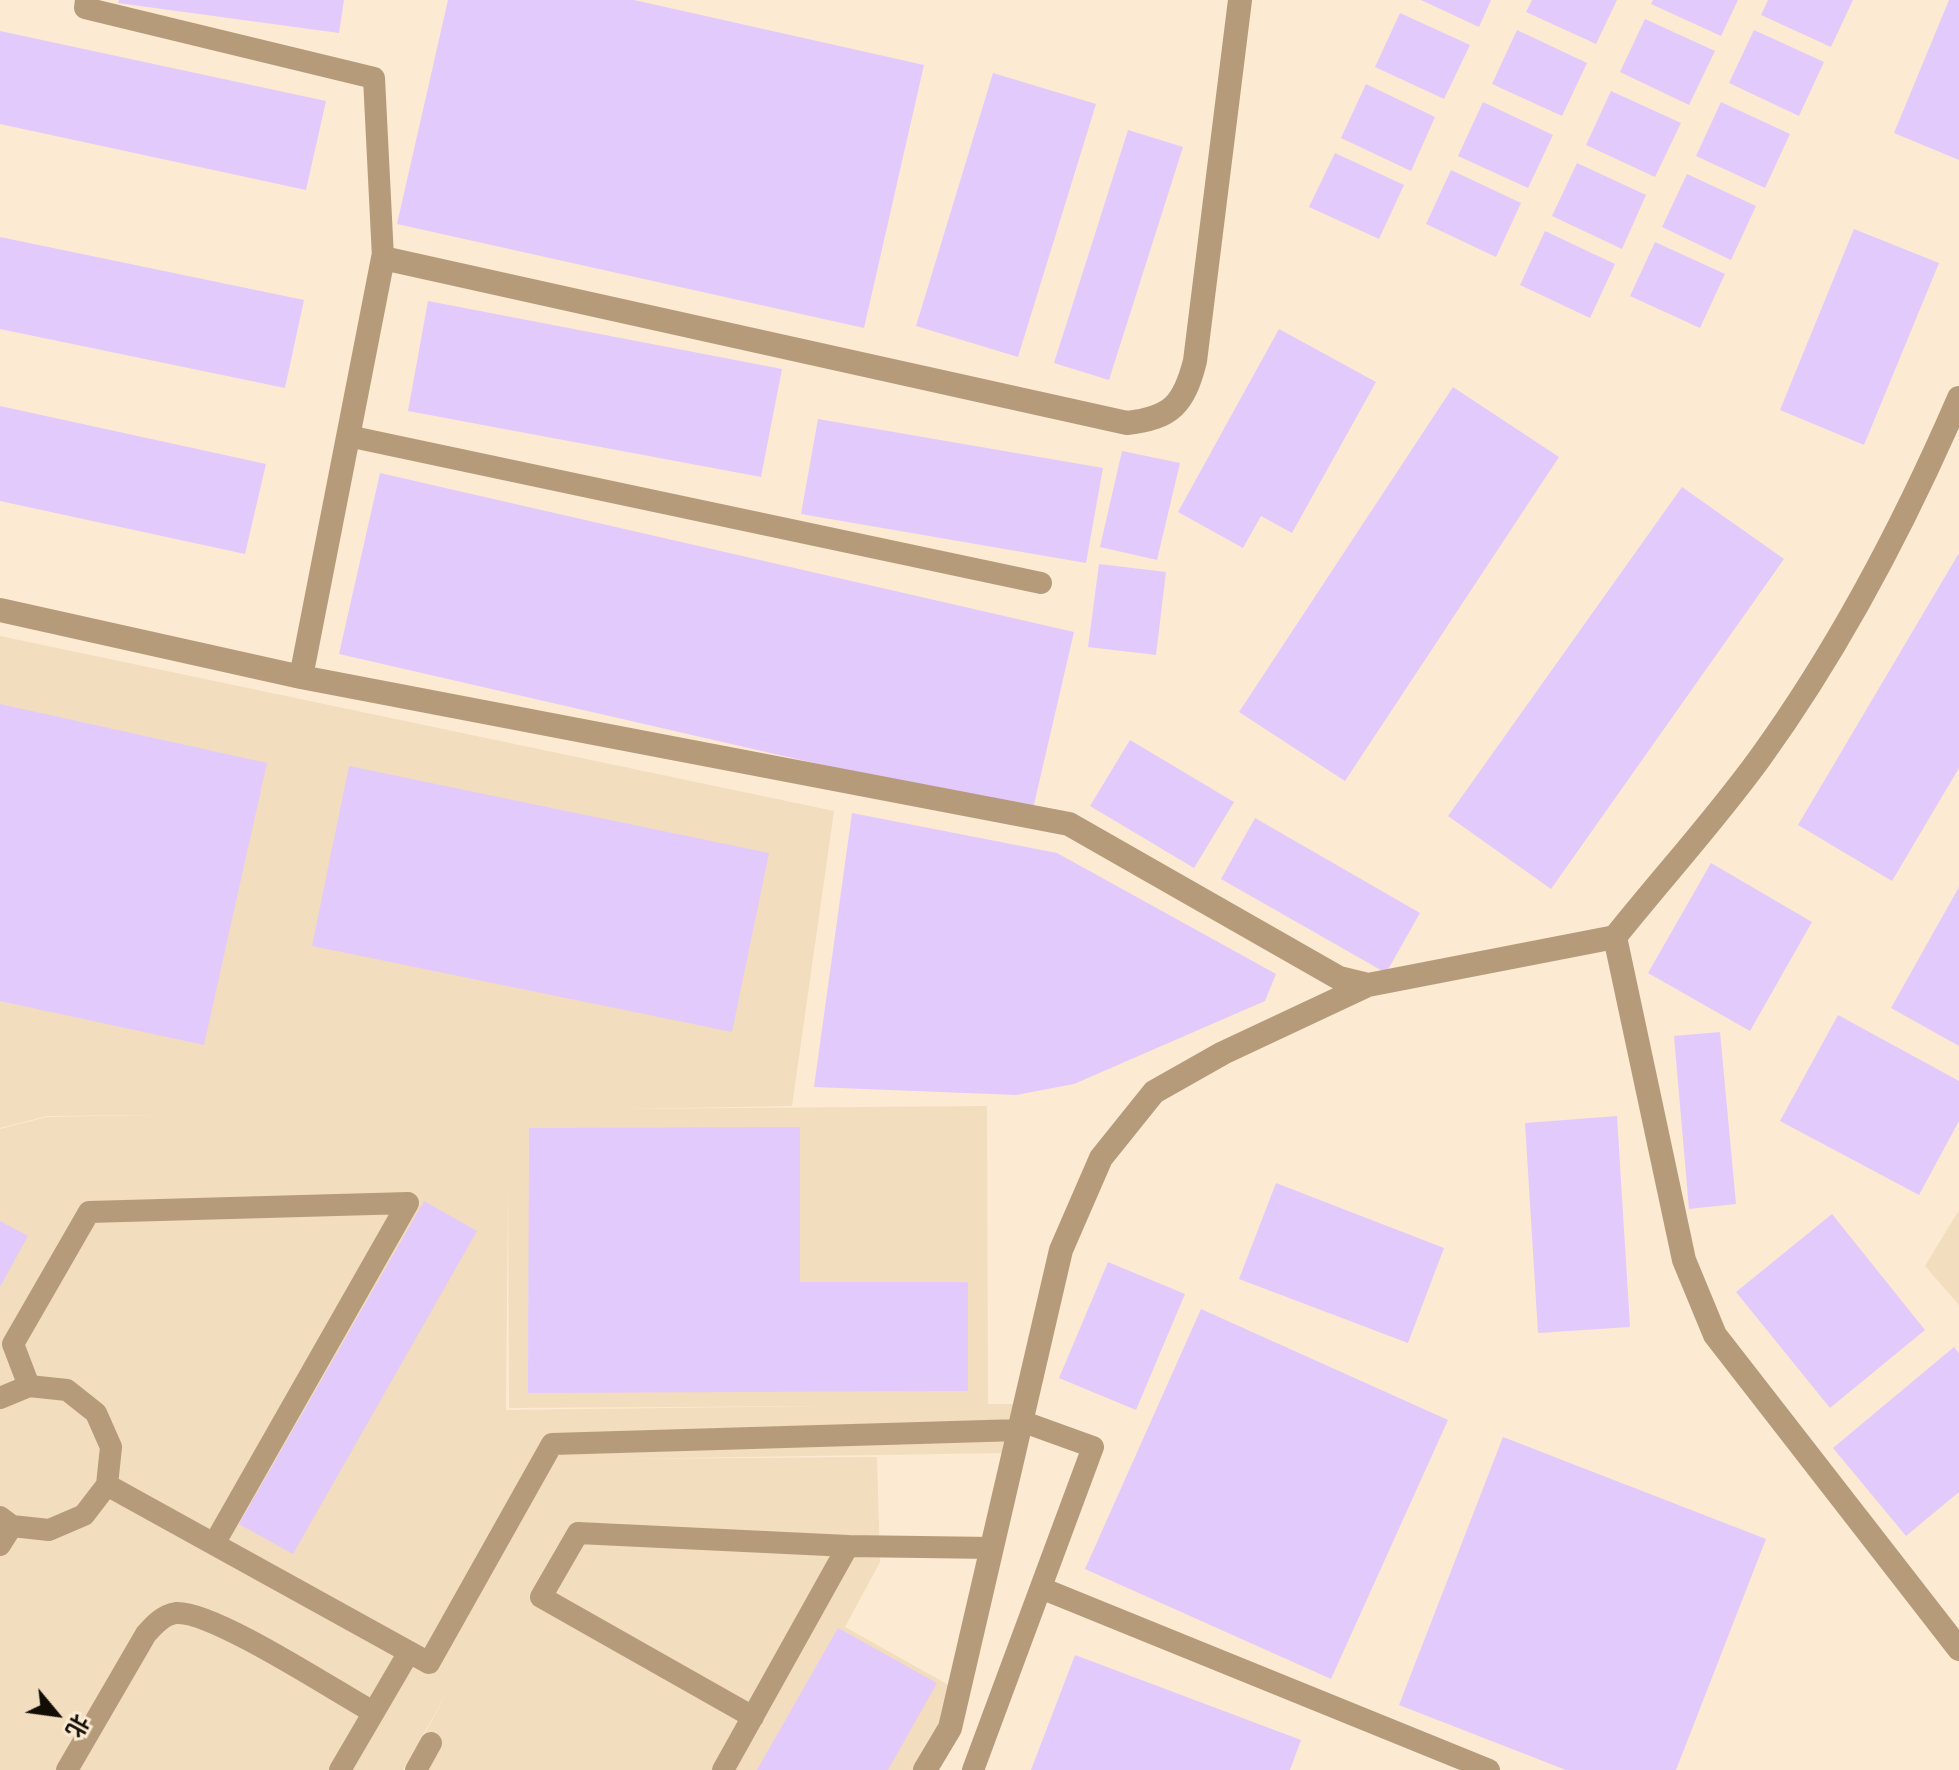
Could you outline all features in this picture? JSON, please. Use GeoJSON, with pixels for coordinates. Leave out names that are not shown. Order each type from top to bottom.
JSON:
{"type":"FeatureCollection","features":[{"type":"Feature","properties":{"kind":"street"},"geometry":{"type":"LineString","coordinates":[[301,677],[383,258],[1127,423],[1153,420],[1173,410],[1188,389],[1195,361],[1240,0]]}},
{"type":"Feature","properties":{"kind":"street"},"geometry":{"type":"LineString","coordinates":[[925,1770],[950,1728],[1061,1250],[1101,1158],[1154,1092],[1223,1053],[1368,985],[1615,937],[1760,758],[1857,610],[1922,483],[1959,398]]}},
{"type":"Feature","properties":{"kind":"street"},"geometry":{"type":"LineString","coordinates":[[0,610],[301,677],[1069,824],[1339,978],[1368,985]]}},
{"type":"Feature","properties":{"kind":"street"},"geometry":{"type":"LineString","coordinates":[[1615,937],[1684,1260],[1715,1335],[1959,1649]]}},
{"type":"Feature","properties":{"kind":"lane"},"geometry":{"type":"LineString","coordinates":[[86,0],[85,8],[374,78],[383,258]]}},
{"type":"Feature","properties":{"kind":"lane"},"geometry":{"type":"LineString","coordinates":[[348,436],[1041,583]]}},
{"type":"Feature","properties":{"kind":"lane"},"geometry":{"type":"LineString","coordinates":[[29,1386],[13,1344],[89,1212],[408,1203],[214,1544]]}},
{"type":"Feature","properties":{"kind":"lane"},"geometry":{"type":"LineString","coordinates":[[0,1398],[29,1386],[67,1390],[96,1413],[111,1447],[107,1485],[84,1515],[49,1530],[4,1529]]}},
{"type":"Feature","properties":{"kind":"lane"},"geometry":{"type":"LineString","coordinates":[[107,1485],[429,1663],[552,1444],[1020,1425],[1093,1447],[973,1770]]}},
{"type":"Feature","properties":{"kind":"lane"},"geometry":{"type":"LineString","coordinates":[[753,1717],[541,1597],[578,1533],[848,1546],[992,1548]]}},
{"type":"Feature","properties":{"kind":"lane"},"geometry":{"type":"LineString","coordinates":[[723,1770],[848,1546]]}},
{"type":"Feature","properties":{"kind":"lane"},"geometry":{"type":"LineString","coordinates":[[1041,1588],[1489,1770]]}},
{"type":"Feature","properties":{"kind":"lane"},"geometry":{"type":"LineString","coordinates":[[67,1770],[146,1634],[160,1619],[174,1613],[209,1620],[373,1712]]}},
{"type":"Feature","properties":{"kind":"lane"},"geometry":{"type":"LineString","coordinates":[[340,1770],[409,1652]]}},
{"type":"Feature","properties":{"kind":"lane"},"geometry":{"type":"LineString","coordinates":[[416,1770],[431,1743]]}},
{"type":"Feature","properties":{"kind":"shaded area"},"geometry":{"type":"Polygon","coordinates":[[[0,636],[834,811],[792,1106],[621,1109],[987,1106],[988,1404],[1019,1404],[1008,1453],[614,1459],[877,1457],[880,1562],[845,1627],[954,1688],[919,1770],[405,1770],[448,1691],[403,1770],[0,1770],[0,1129],[47,1117],[155,1115],[47,1116],[0,1128],[0,636]],[[508,1186],[506,1410],[826,1406],[509,1408],[508,1186]]]}},
{"type":"Feature","properties":{"kind":"shaded area"},"geometry":{"type":"Polygon","coordinates":[[[1959,1210],[1959,1305],[1925,1266],[1959,1210]]]}},
{"type":"Feature","properties":{"kind":"building"},"geometry":{"type":"Polygon","coordinates":[[[119,0],[344,0],[339,33],[118,3],[119,0]]]}},
{"type":"Feature","properties":{"kind":"building"},"geometry":{"type":"Polygon","coordinates":[[[448,0],[634,0],[924,65],[864,328],[397,224],[448,0]]]}},
{"type":"Feature","properties":{"kind":"building"},"geometry":{"type":"Polygon","coordinates":[[[1421,0],[1491,0],[1479,27],[1421,0]]]}},
{"type":"Feature","properties":{"kind":"building"},"geometry":{"type":"Polygon","coordinates":[[[1532,0],[1617,0],[1596,44],[1526,12],[1532,0]]]}},
{"type":"Feature","properties":{"kind":"building"},"geometry":{"type":"Polygon","coordinates":[[[1653,0],[1738,0],[1721,36],[1651,4],[1653,0]]]}},
{"type":"Feature","properties":{"kind":"building"},"geometry":{"type":"Polygon","coordinates":[[[1768,0],[1853,0],[1831,47],[1761,15],[1768,0]]]}},
{"type":"Feature","properties":{"kind":"building"},"geometry":{"type":"Polygon","coordinates":[[[1949,0],[1959,0],[1959,160],[1894,133],[1949,0]]]}},
{"type":"Feature","properties":{"kind":"building"},"geometry":{"type":"Polygon","coordinates":[[[1400,13],[1470,45],[1444,99],[1375,67],[1400,13]]]}},
{"type":"Feature","properties":{"kind":"building"},"geometry":{"type":"Polygon","coordinates":[[[1645,19],[1715,51],[1689,105],[1620,72],[1645,19]]]}},
{"type":"Feature","properties":{"kind":"building"},"geometry":{"type":"Polygon","coordinates":[[[1517,30],[1587,63],[1562,116],[1492,84],[1517,30]]]}},
{"type":"Feature","properties":{"kind":"building"},"geometry":{"type":"Polygon","coordinates":[[[1754,30],[1824,62],[1799,116],[1729,83],[1754,30]]]}},
{"type":"Feature","properties":{"kind":"building"},"geometry":{"type":"Polygon","coordinates":[[[0,31],[326,101],[306,190],[0,124],[0,31]]]}},
{"type":"Feature","properties":{"kind":"building"},"geometry":{"type":"Polygon","coordinates":[[[993,73],[1096,104],[1018,357],[916,326],[993,73]]]}},
{"type":"Feature","properties":{"kind":"building"},"geometry":{"type":"Polygon","coordinates":[[[1366,84],[1435,117],[1411,171],[1341,138],[1366,84]]]}},
{"type":"Feature","properties":{"kind":"building"},"geometry":{"type":"Polygon","coordinates":[[[1611,91],[1681,123],[1655,177],[1586,145],[1611,91]]]}},
{"type":"Feature","properties":{"kind":"building"},"geometry":{"type":"Polygon","coordinates":[[[1483,102],[1553,135],[1528,188],[1458,156],[1483,102]]]}},
{"type":"Feature","properties":{"kind":"building"},"geometry":{"type":"Polygon","coordinates":[[[1721,102],[1790,134],[1765,188],[1696,156],[1721,102]]]}},
{"type":"Feature","properties":{"kind":"building"},"geometry":{"type":"Polygon","coordinates":[[[1128,130],[1183,147],[1109,380],[1054,363],[1128,130]]]}},
{"type":"Feature","properties":{"kind":"building"},"geometry":{"type":"Polygon","coordinates":[[[1335,153],[1404,185],[1379,239],[1309,207],[1335,153]]]}},
{"type":"Feature","properties":{"kind":"building"},"geometry":{"type":"Polygon","coordinates":[[[1577,163],[1646,195],[1622,249],[1552,216],[1577,163]]]}},
{"type":"Feature","properties":{"kind":"building"},"geometry":{"type":"Polygon","coordinates":[[[1451,170],[1521,203],[1496,257],[1426,224],[1451,170]]]}},
{"type":"Feature","properties":{"kind":"building"},"geometry":{"type":"Polygon","coordinates":[[[1687,174],[1756,206],[1731,260],[1662,227],[1687,174]]]}},
{"type":"Feature","properties":{"kind":"building"},"geometry":{"type":"Polygon","coordinates":[[[1854,229],[1939,263],[1864,445],[1780,410],[1854,229]]]}},
{"type":"Feature","properties":{"kind":"building"},"geometry":{"type":"Polygon","coordinates":[[[1545,231],[1615,264],[1590,318],[1520,285],[1545,231]]]}},
{"type":"Feature","properties":{"kind":"building"},"geometry":{"type":"Polygon","coordinates":[[[0,237],[304,300],[285,388],[0,329],[0,237]]]}},
{"type":"Feature","properties":{"kind":"building"},"geometry":{"type":"Polygon","coordinates":[[[1655,242],[1725,274],[1700,328],[1630,296],[1655,242]]]}},
{"type":"Feature","properties":{"kind":"building"},"geometry":{"type":"Polygon","coordinates":[[[428,301],[782,369],[761,477],[408,411],[428,301]]]}},
{"type":"Feature","properties":{"kind":"building"},"geometry":{"type":"Polygon","coordinates":[[[1279,329],[1376,382],[1292,533],[1261,516],[1243,548],[1178,512],[1279,329]]]}},
{"type":"Feature","properties":{"kind":"building"},"geometry":{"type":"Polygon","coordinates":[[[1453,387],[1559,457],[1345,781],[1239,712],[1453,387]]]}},
{"type":"Feature","properties":{"kind":"building"},"geometry":{"type":"Polygon","coordinates":[[[0,406],[266,464],[245,554],[0,501],[0,406]]]}},
{"type":"Feature","properties":{"kind":"building"},"geometry":{"type":"Polygon","coordinates":[[[818,419],[1103,468],[1086,563],[801,514],[818,419]]]}},
{"type":"Feature","properties":{"kind":"building"},"geometry":{"type":"Polygon","coordinates":[[[1122,451],[1180,463],[1157,560],[1100,547],[1122,451]]]}},
{"type":"Feature","properties":{"kind":"building"},"geometry":{"type":"Polygon","coordinates":[[[380,473],[1074,632],[1032,813],[339,654],[380,473]]]}},
{"type":"Feature","properties":{"kind":"building"},"geometry":{"type":"Polygon","coordinates":[[[1682,487],[1784,559],[1551,889],[1448,816],[1682,487]]]}},
{"type":"Feature","properties":{"kind":"building"},"geometry":{"type":"Polygon","coordinates":[[[1959,553],[1959,768],[1892,881],[1798,825],[1959,553]]]}},
{"type":"Feature","properties":{"kind":"building"},"geometry":{"type":"Polygon","coordinates":[[[1099,564],[1166,572],[1156,655],[1088,647],[1099,564]]]}},
{"type":"Feature","properties":{"kind":"building"},"geometry":{"type":"Polygon","coordinates":[[[0,704],[267,763],[204,1045],[0,1001],[0,704]]]}},
{"type":"Feature","properties":{"kind":"building"},"geometry":{"type":"Polygon","coordinates":[[[1130,740],[1234,802],[1194,868],[1090,806],[1130,740]]]}},
{"type":"Feature","properties":{"kind":"building"},"geometry":{"type":"Polygon","coordinates":[[[349,766],[769,853],[732,1032],[312,946],[349,766]]]}},
{"type":"Feature","properties":{"kind":"building"},"geometry":{"type":"Polygon","coordinates":[[[852,813],[1057,853],[1276,974],[1265,1001],[1074,1084],[1016,1095],[814,1087],[852,813]]]}},
{"type":"Feature","properties":{"kind":"building"},"geometry":{"type":"Polygon","coordinates":[[[1255,818],[1420,913],[1386,973],[1221,879],[1255,818]]]}},
{"type":"Feature","properties":{"kind":"building"},"geometry":{"type":"Polygon","coordinates":[[[1711,863],[1812,922],[1750,1031],[1648,973],[1711,863]]]}},
{"type":"Feature","properties":{"kind":"building"},"geometry":{"type":"Polygon","coordinates":[[[1959,887],[1959,1046],[1891,1008],[1959,887]]]}},
{"type":"Feature","properties":{"kind":"building"},"geometry":{"type":"Polygon","coordinates":[[[1838,1015],[1959,1081],[1959,1121],[1919,1195],[1780,1121],[1838,1015]]]}},
{"type":"Feature","properties":{"kind":"building"},"geometry":{"type":"Polygon","coordinates":[[[1720,1032],[1736,1204],[1689,1209],[1674,1036],[1720,1032]]]}},
{"type":"Feature","properties":{"kind":"building"},"geometry":{"type":"Polygon","coordinates":[[[1617,1116],[1630,1327],[1538,1333],[1525,1123],[1617,1116]]]}},
{"type":"Feature","properties":{"kind":"building"},"geometry":{"type":"Polygon","coordinates":[[[800,1127],[800,1282],[968,1282],[968,1391],[528,1393],[529,1128],[800,1127]]]}},
{"type":"Feature","properties":{"kind":"building"},"geometry":{"type":"Polygon","coordinates":[[[1276,1183],[1444,1248],[1408,1343],[1239,1279],[1276,1183]]]}},
{"type":"Feature","properties":{"kind":"building"},"geometry":{"type":"Polygon","coordinates":[[[424,1201],[477,1231],[293,1554],[239,1524],[424,1201]]]}},
{"type":"Feature","properties":{"kind":"building"},"geometry":{"type":"Polygon","coordinates":[[[1832,1214],[1925,1330],[1830,1408],[1736,1292],[1832,1214]]]}},
{"type":"Feature","properties":{"kind":"building"},"geometry":{"type":"Polygon","coordinates":[[[0,1221],[28,1236],[0,1287],[0,1221]]]}},
{"type":"Feature","properties":{"kind":"building"},"geometry":{"type":"Polygon","coordinates":[[[1108,1262],[1185,1294],[1136,1410],[1059,1378],[1108,1262]]]}},
{"type":"Feature","properties":{"kind":"building"},"geometry":{"type":"Polygon","coordinates":[[[1201,1309],[1448,1420],[1331,1679],[1085,1569],[1201,1309]]]}},
{"type":"Feature","properties":{"kind":"building"},"geometry":{"type":"Polygon","coordinates":[[[1954,1347],[1959,1353],[1959,1492],[1906,1536],[1833,1448],[1954,1347]]]}},
{"type":"Feature","properties":{"kind":"building"},"geometry":{"type":"Polygon","coordinates":[[[1503,1437],[1766,1539],[1676,1770],[1566,1770],[1399,1705],[1503,1437]]]}},
{"type":"Feature","properties":{"kind":"building"},"geometry":{"type":"Polygon","coordinates":[[[838,1628],[937,1683],[888,1770],[757,1770],[838,1628]]]}},
{"type":"Feature","properties":{"kind":"building"},"geometry":{"type":"Polygon","coordinates":[[[1075,1655],[1301,1740],[1290,1770],[1031,1770],[1075,1655]]]}}]}
